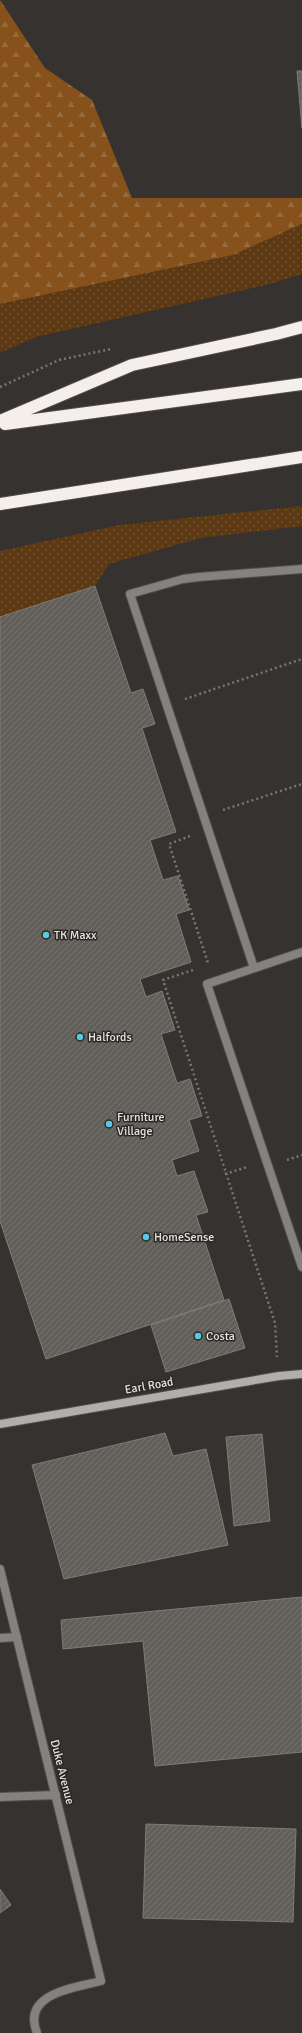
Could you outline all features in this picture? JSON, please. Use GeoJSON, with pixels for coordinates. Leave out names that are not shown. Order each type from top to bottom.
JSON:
{"type":"FeatureCollection","features":[{"type":"Feature","properties":{"kind":"highway"},"geometry":{"type":"LineString","coordinates":[[0,423],[132,365],[269,336],[302,327]]}},
{"type":"Feature","properties":{"kind":"highway"},"geometry":{"type":"LineString","coordinates":[[0,423],[302,384]]}},
{"type":"Feature","properties":{"kind":"highway"},"geometry":{"type":"LineString","coordinates":[[0,504],[302,457]]}},
{"type":"Feature","properties":{"kind":"street","name":"Earl Road"},"geometry":{"type":"LineString","coordinates":[[0,1424],[279,1376],[302,1374]]}},
{"type":"Feature","properties":{"kind":"lane"},"geometry":{"type":"LineString","coordinates":[[254,968],[130,594],[183,579],[302,569]]}},
{"type":"Feature","properties":{"kind":"lane"},"geometry":{"type":"LineString","coordinates":[[302,952],[206,984],[302,1267]]}},
{"type":"Feature","properties":{"kind":"lane","name":"Duke Avenue"},"geometry":{"type":"LineString","coordinates":[[0,1568],[102,1981],[55,1993],[44,1999],[35,2010],[34,2024],[37,2033]]}},
{"type":"Feature","properties":{"kind":"lane"},"geometry":{"type":"LineString","coordinates":[[0,1638],[17,1637]]}},
{"type":"Feature","properties":{"kind":"lane"},"geometry":{"type":"LineString","coordinates":[[0,1797],[56,1795]]}},
{"type":"Feature","properties":{"kind":"path"},"geometry":{"type":"LineString","coordinates":[[167,705],[302,660]]}},
{"type":"Feature","properties":{"kind":"path"},"geometry":{"type":"LineString","coordinates":[[204,817],[302,784]]}},
{"type":"Feature","properties":{"kind":"shaded area"},"geometry":{"type":"Polygon","coordinates":[[[302,224],[302,274],[270,284],[36,337],[0,353],[0,304],[233,255],[302,224]]]}},
{"type":"Feature","properties":{"kind":"shaded area"},"geometry":{"type":"Polygon","coordinates":[[[302,506],[302,526],[201,538],[109,564],[95,586],[0,617],[0,551],[119,525],[302,506]]]}},
{"type":"Feature","properties":{"kind":"green space"},"geometry":{"type":"Polygon","coordinates":[[[0,0],[45,68],[92,100],[132,198],[302,198],[302,224],[233,255],[0,304],[0,0]]]}},
{"type":"Feature","properties":{"kind":"building"},"geometry":{"type":"Polygon","coordinates":[[[297,71],[302,71],[302,128],[297,71]]]}},
{"type":"Feature","properties":{"kind":"building"},"geometry":{"type":"Polygon","coordinates":[[[95,586],[131,693],[143,689],[155,724],[142,728],[176,832],[150,840],[163,880],[178,876],[189,910],[176,914],[191,962],[140,979],[146,997],[162,991],[175,1030],[161,1034],[177,1083],[190,1079],[202,1116],[189,1120],[199,1151],[172,1160],[177,1176],[194,1171],[208,1212],[196,1215],[224,1300],[46,1359],[0,1221],[0,617],[95,586]]]}},
{"type":"Feature","properties":{"kind":"building","name":"Costa"},"geometry":{"type":"Polygon","coordinates":[[[229,1299],[245,1348],[166,1372],[151,1325],[229,1299]]]}},
{"type":"Feature","properties":{"kind":"building"},"geometry":{"type":"Polygon","coordinates":[[[165,1433],[173,1456],[206,1449],[228,1545],[64,1579],[32,1465],[165,1433]]]}},
{"type":"Feature","properties":{"kind":"building"},"geometry":{"type":"Polygon","coordinates":[[[262,1434],[270,1521],[234,1526],[226,1437],[262,1434]]]}},
{"type":"Feature","properties":{"kind":"building"},"geometry":{"type":"Polygon","coordinates":[[[302,1597],[302,1752],[155,1766],[143,1641],[63,1649],[61,1620],[302,1597]]]}},
{"type":"Feature","properties":{"kind":"building"},"geometry":{"type":"Polygon","coordinates":[[[146,1824],[296,1829],[293,1922],[143,1918],[146,1824]]]}},
{"type":"Feature","properties":{"kind":"building"},"geometry":{"type":"Polygon","coordinates":[[[0,1889],[11,1905],[0,1913],[0,1889]]]}},
{"type":"Feature","properties":{"kind":"place","name":"TK Maxx"},"geometry":{"type":"Point","coordinates":[46,935]}},
{"type":"Feature","properties":{"kind":"place","name":"Halfords"},"geometry":{"type":"Point","coordinates":[80,1037]}},
{"type":"Feature","properties":{"kind":"place","name":"Furniture Village"},"geometry":{"type":"Point","coordinates":[109,1124]}},
{"type":"Feature","properties":{"kind":"place","name":"HomeSense"},"geometry":{"type":"Point","coordinates":[146,1237]}},
{"type":"Feature","properties":{"kind":"place","name":"Costa"},"geometry":{"type":"Point","coordinates":[198,1336]}}]}
